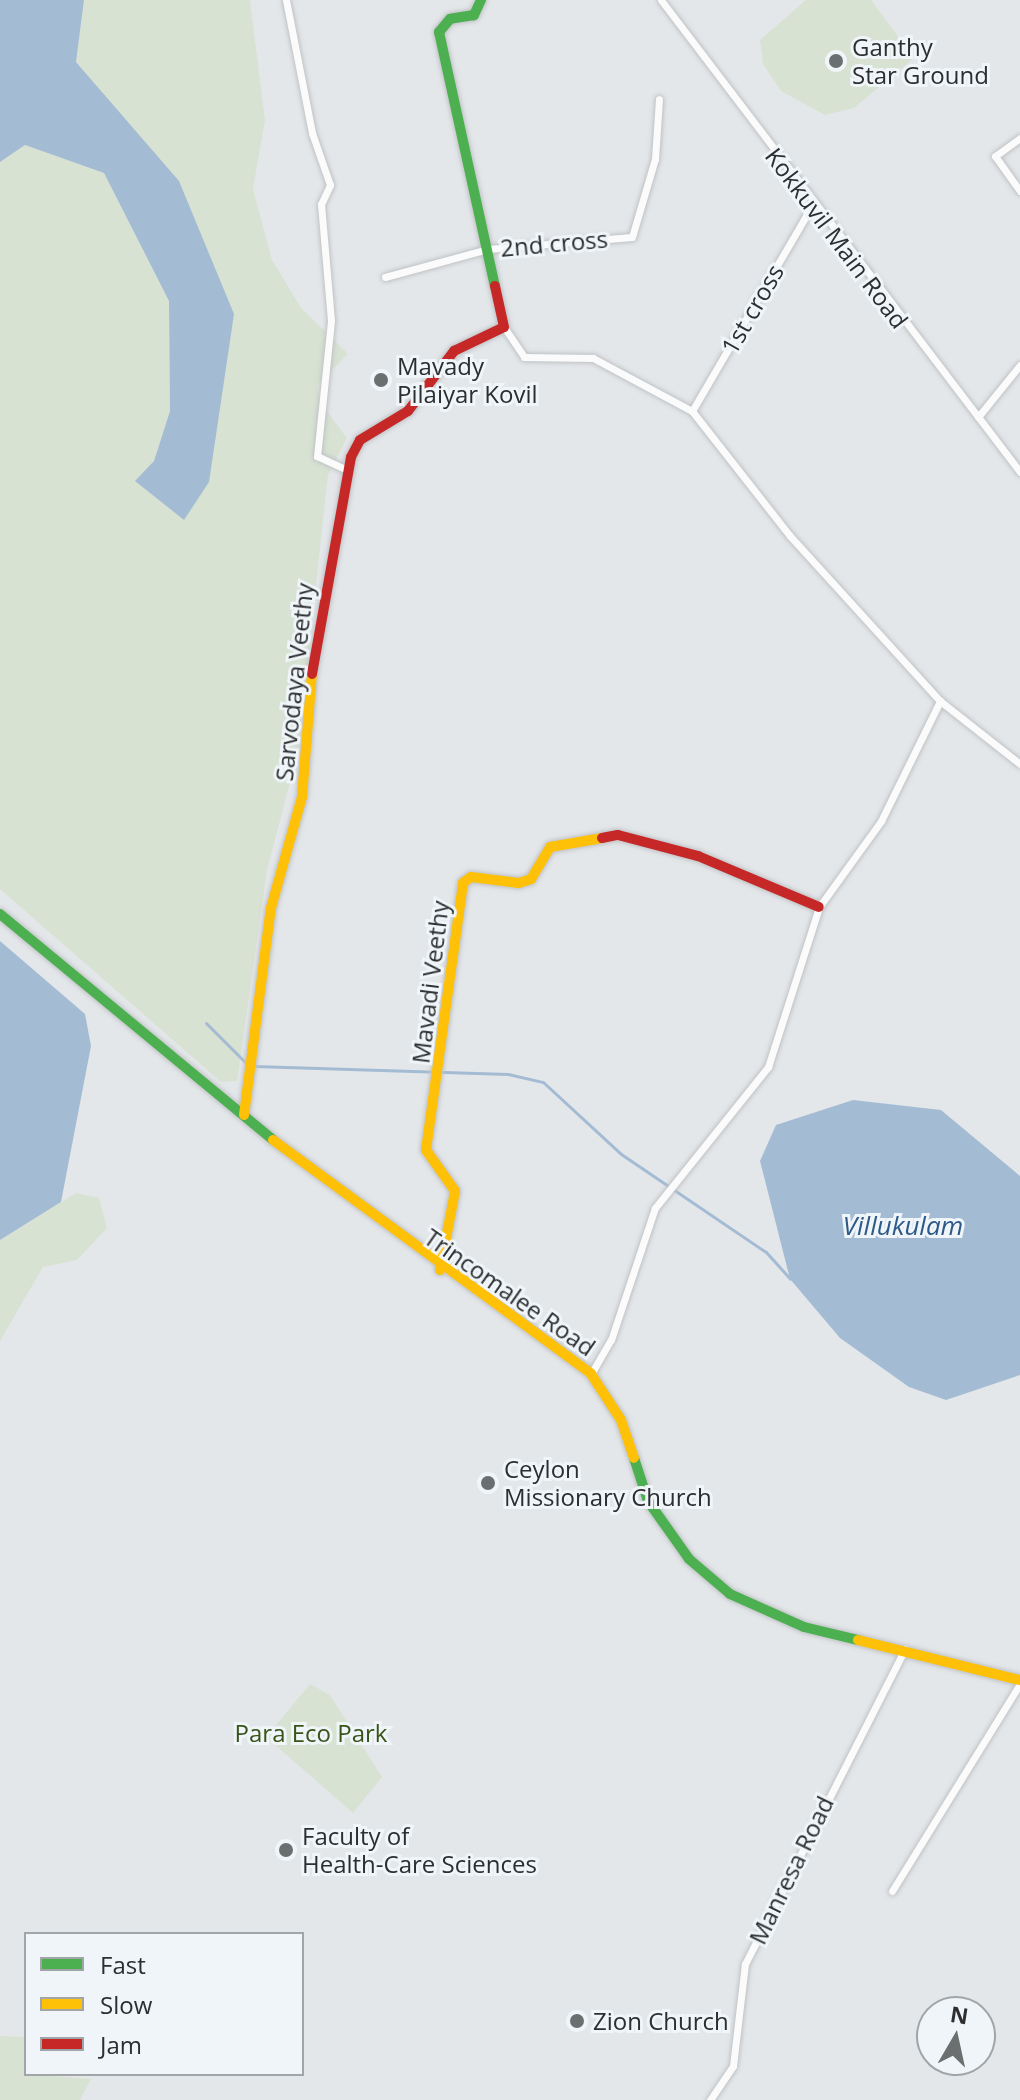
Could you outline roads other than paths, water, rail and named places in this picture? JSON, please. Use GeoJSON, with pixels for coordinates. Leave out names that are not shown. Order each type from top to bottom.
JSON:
{"type":"FeatureCollection","features":[{"type":"Feature","properties":{"kind":"main road"},"geometry":{"type":"LineString","coordinates":[[481,0],[474,15],[450,19],[439,32],[504,327]]}},
{"type":"Feature","properties":{"kind":"main road","name":"Sarvodaya Veethy"},"geometry":{"type":"LineString","coordinates":[[244,1115],[271,908],[302,797],[316,629],[347,470],[360,440],[408,411],[454,351],[504,327]]}},
{"type":"Feature","properties":{"kind":"main road","name":"Mavadi Veethy"},"geometry":{"type":"LineString","coordinates":[[440,1270],[455,1191],[426,1150],[463,883],[471,877],[519,883],[531,879],[550,847],[618,835],[698,856],[819,907]]}},
{"type":"Feature","properties":{"kind":"main road","name":"Trincomalee Road"},"geometry":{"type":"LineString","coordinates":[[0,914],[244,1115],[440,1270],[591,1374],[621,1420],[648,1501],[689,1559],[763,1615],[905,1649],[1020,1682]]}},
{"type":"Feature","properties":{"kind":"street"},"geometry":{"type":"LineString","coordinates":[[286,0],[312,133],[330,185],[321,204],[331,321],[317,456],[347,470]]}},
{"type":"Feature","properties":{"kind":"street","name":"Kokkuvil Main Road"},"geometry":{"type":"LineString","coordinates":[[661,0],[812,206],[1020,472]]}},
{"type":"Feature","properties":{"kind":"street","name":"2nd cross"},"geometry":{"type":"LineString","coordinates":[[385,277],[488,249],[632,237],[655,159],[659,99]]}},
{"type":"Feature","properties":{"kind":"street"},"geometry":{"type":"LineString","coordinates":[[1020,138],[995,163],[1020,191]]}},
{"type":"Feature","properties":{"kind":"street","name":"1st cross"},"geometry":{"type":"LineString","coordinates":[[692,411],[812,206]]}},
{"type":"Feature","properties":{"kind":"street"},"geometry":{"type":"LineString","coordinates":[[504,327],[524,357],[593,358],[692,411],[790,536],[940,701],[1020,764]]}},
{"type":"Feature","properties":{"kind":"street"},"geometry":{"type":"LineString","coordinates":[[978,417],[1020,365]]}},
{"type":"Feature","properties":{"kind":"street"},"geometry":{"type":"LineString","coordinates":[[591,1374],[666,1188],[768,1067],[819,907],[881,821],[940,701]]}},
{"type":"Feature","properties":{"kind":"street","name":"Manresa Road"},"geometry":{"type":"LineString","coordinates":[[710,2100],[733,2066],[745,1964],[905,1649]]}},
{"type":"Feature","properties":{"kind":"street"},"geometry":{"type":"LineString","coordinates":[[892,1891],[1020,1682]]}},
{"type":"Feature","properties":{"kind":"water"},"geometry":{"type":"Polygon","coordinates":[[[0,0],[84,0],[76,62],[179,181],[234,314],[209,482],[184,520],[135,481],[154,461],[170,411],[169,301],[104,173],[25,145],[0,162],[0,0]]]}},
{"type":"Feature","properties":{"kind":"water"},"geometry":{"type":"Polygon","coordinates":[[[0,941],[85,1014],[91,1046],[61,1202],[0,1240],[0,941]]]}},
{"type":"Feature","properties":{"kind":"water","name":"Villukulam"},"geometry":{"type":"Polygon","coordinates":[[[853,1100],[941,1110],[1020,1176],[1020,1375],[946,1400],[909,1387],[840,1338],[790,1279],[760,1161],[776,1125],[853,1100]]]}},
{"type":"Feature","properties":{"kind":"waterway"},"geometry":{"type":"LineString","coordinates":[[206,1023],[247,1064]]}},
{"type":"Feature","properties":{"kind":"waterway"},"geometry":{"type":"LineString","coordinates":[[254,1066],[508,1074],[543,1082],[621,1154],[766,1252],[790,1279]]}},
{"type":"Feature","properties":{"kind":"place","name":"Ganthy Star Ground"},"geometry":{"type":"Point","coordinates":[836,61]}},
{"type":"Feature","properties":{"kind":"place","name":"Mavady Pilaiyar Kovil"},"geometry":{"type":"Point","coordinates":[381,380]}},
{"type":"Feature","properties":{"kind":"place","name":"Ceylon Missionary Church"},"geometry":{"type":"Point","coordinates":[488,1483]}},
{"type":"Feature","properties":{"kind":"place","name":"Faculty of Health-Care Sciences"},"geometry":{"type":"Point","coordinates":[286,1850]}},
{"type":"Feature","properties":{"kind":"place","name":"Zion Church"},"geometry":{"type":"Point","coordinates":[577,2021]}},
{"type":"Feature","properties":{"kind":"park label","name":"Para Eco Park"},"geometry":{"type":"Point","coordinates":[311,1733]}}]}
